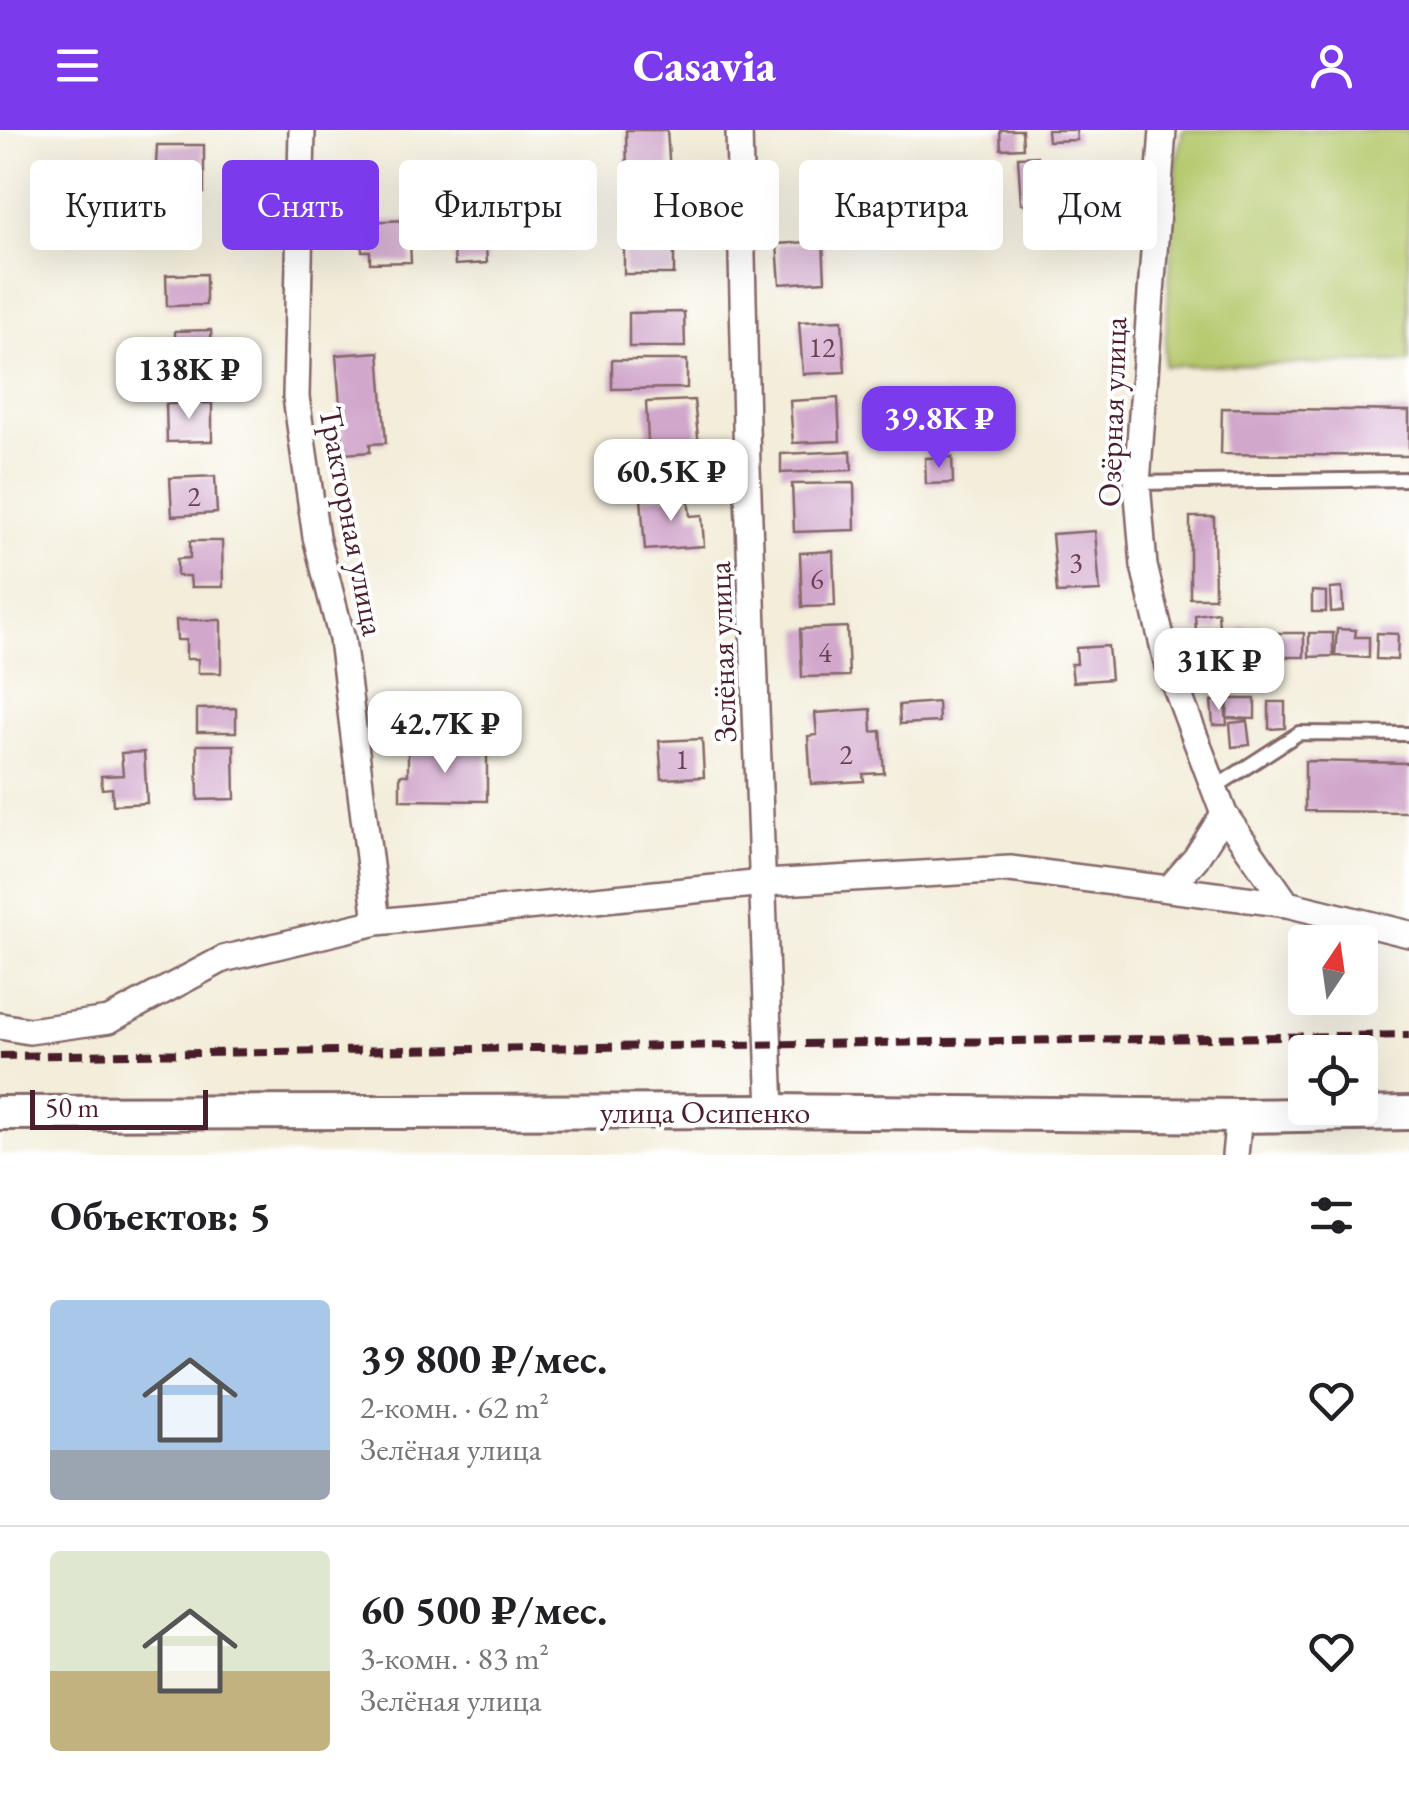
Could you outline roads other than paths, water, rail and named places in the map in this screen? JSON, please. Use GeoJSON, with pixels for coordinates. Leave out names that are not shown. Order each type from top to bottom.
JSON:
{"type":"FeatureCollection","features":[{"type":"Feature","properties":{"kind":"street","name":"Тракторная улица"},"geometry":{"type":"LineString","coordinates":[[302,130],[296,397],[316,537],[342,640],[377,922]]}},
{"type":"Feature","properties":{"kind":"street","name":"Зелёная улица"},"geometry":{"type":"LineString","coordinates":[[740,130],[771,1111]]}},
{"type":"Feature","properties":{"kind":"street","name":"Озёрная улица"},"geometry":{"type":"LineString","coordinates":[[1162,130],[1137,483],[1144,566],[1168,666],[1224,814],[1287,904]]}},
{"type":"Feature","properties":{"kind":"street"},"geometry":{"type":"LineString","coordinates":[[1169,889],[1196,858],[1224,814]]}},
{"type":"Feature","properties":{"kind":"street"},"geometry":{"type":"LineString","coordinates":[[0,1026],[30,1030],[109,1020],[224,960],[377,922],[764,883],[1010,868],[1287,904],[1409,934]]}},
{"type":"Feature","properties":{"kind":"street","name":"улица Осипенко"},"geometry":{"type":"LineString","coordinates":[[0,1113],[1409,1113]]}},
{"type":"Feature","properties":{"kind":"street"},"geometry":{"type":"LineString","coordinates":[[1235,1155],[1239,1116]]}},
{"type":"Feature","properties":{"kind":"lane"},"geometry":{"type":"LineString","coordinates":[[1137,483],[1409,479]]}},
{"type":"Feature","properties":{"kind":"lane"},"geometry":{"type":"LineString","coordinates":[[1214,788],[1299,734],[1409,734]]}},
{"type":"Feature","properties":{"kind":"railway"},"geometry":{"type":"LineString","coordinates":[[0,1056],[1409,1035]]}}]}
